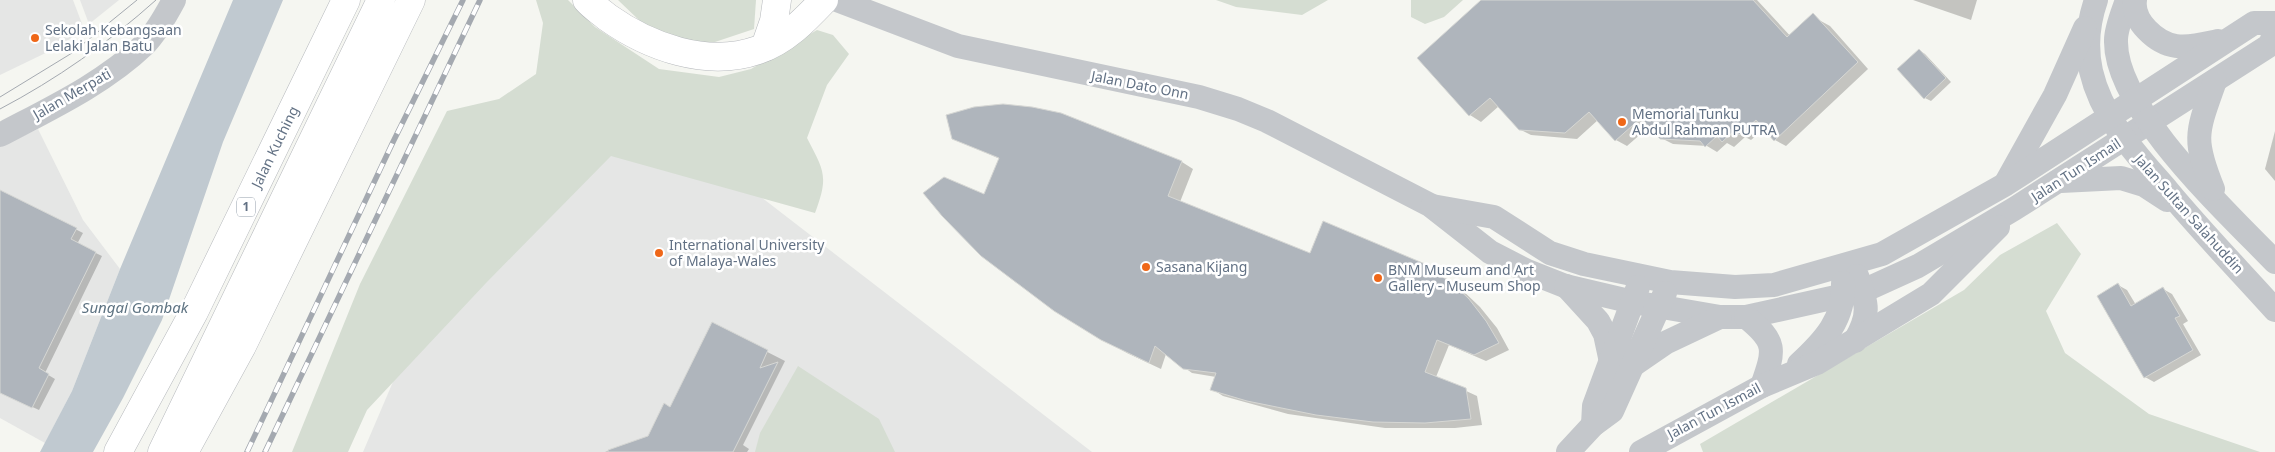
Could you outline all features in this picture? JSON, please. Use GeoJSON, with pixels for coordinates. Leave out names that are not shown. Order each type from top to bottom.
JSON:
{"type":"FeatureCollection","features":[{"type":"Feature","properties":{"kind":"highway","name":"Jalan Kuching"},"geometry":{"type":"LineString","coordinates":[[118,452],[194,312],[346,0]]}},
{"type":"Feature","properties":{"kind":"highway","name":"1"},"geometry":{"type":"LineString","coordinates":[[162,452],[382,0]]}},
{"type":"Feature","properties":{"kind":"highway"},"geometry":{"type":"LineString","coordinates":[[184,452],[242,346],[410,0]]}},
{"type":"Feature","properties":{"kind":"highway"},"geometry":{"type":"LineString","coordinates":[[587,0],[624,29],[657,45],[679,51],[724,56],[743,54],[765,47],[792,31],[824,0]]}},
{"type":"Feature","properties":{"kind":"highway"},"geometry":{"type":"LineString","coordinates":[[765,47],[774,21],[777,0]]}},
{"type":"Feature","properties":{"kind":"street","name":"Jalan Merpati"},"geometry":{"type":"LineString","coordinates":[[0,134],[56,105],[116,68],[145,44],[174,0]]}},
{"type":"Feature","properties":{"kind":"street","name":"Jalan Dato Onn"},"geometry":{"type":"LineString","coordinates":[[837,0],[958,46],[1199,97],[1238,109],[1306,139],[1430,205],[1490,252],[1526,271],[1565,286],[1659,306]]}},
{"type":"Feature","properties":{"kind":"street","name":"Jalan Sultan Salahuddin"},"geometry":{"type":"LineString","coordinates":[[2127,0],[2116,40],[2120,68],[2135,100],[2168,149],[2275,262]]}},
{"type":"Feature","properties":{"kind":"street"},"geometry":{"type":"LineString","coordinates":[[2135,0],[2134,7],[2142,25],[2156,38],[2173,46],[2192,47],[2232,38]]}},
{"type":"Feature","properties":{"kind":"street","name":"Jalan Sultan Salahuddin"},"geometry":{"type":"LineString","coordinates":[[2093,8],[2088,53],[2091,72],[2098,92],[2123,140],[2275,310]]}},
{"type":"Feature","properties":{"kind":"street"},"geometry":{"type":"LineString","coordinates":[[2006,184],[2055,96],[2093,8]]}},
{"type":"Feature","properties":{"kind":"street","name":"Jalan Tun Ismail"},"geometry":{"type":"LineString","coordinates":[[1670,282],[1735,287],[1774,285],[1882,254],[2006,184],[2254,23],[2275,23]]}},
{"type":"Feature","properties":{"kind":"street","name":"Jalan Tun Ismail"},"geometry":{"type":"LineString","coordinates":[[1659,306],[1720,317],[1746,317],[1853,294],[1918,266],[2014,209],[2270,45],[2275,31]]}},
{"type":"Feature","properties":{"kind":"street"},"geometry":{"type":"LineString","coordinates":[[2215,81],[2198,132],[2198,146],[2201,160],[2218,203]]}},
{"type":"Feature","properties":{"kind":"street"},"geometry":{"type":"LineString","coordinates":[[2058,181],[2121,178],[2144,185],[2184,210]]}},
{"type":"Feature","properties":{"kind":"street","name":"Jalan Dato Onn"},"geometry":{"type":"LineString","coordinates":[[1430,205],[1494,217],[1550,253],[1584,264],[1670,282]]}},
{"type":"Feature","properties":{"kind":"street"},"geometry":{"type":"LineString","coordinates":[[1856,341],[1931,294],[1977,250],[2014,209]]}},
{"type":"Feature","properties":{"kind":"street","name":"Jalan Tun Ismail"},"geometry":{"type":"LineString","coordinates":[[1641,452],[1762,386],[1788,373],[1817,363],[1856,341],[1865,324],[1866,310],[1853,294],[1847,265]]}},
{"type":"Feature","properties":{"kind":"street"},"geometry":{"type":"LineString","coordinates":[[1568,452],[1592,425],[1612,411],[1633,302],[1642,276]]}},
{"type":"Feature","properties":{"kind":"street"},"geometry":{"type":"LineString","coordinates":[[1622,363],[1659,306],[1670,282]]}},
{"type":"Feature","properties":{"kind":"street"},"geometry":{"type":"LineString","coordinates":[[1565,286],[1598,321],[1622,363]]}},
{"type":"Feature","properties":{"kind":"street","name":"Jalan Tun Ismail"},"geometry":{"type":"LineString","coordinates":[[1788,373],[1830,333],[1853,294]]}},
{"type":"Feature","properties":{"kind":"street"},"geometry":{"type":"LineString","coordinates":[[1622,363],[1720,317]]}},
{"type":"Feature","properties":{"kind":"street"},"geometry":{"type":"LineString","coordinates":[[1746,317],[1766,335],[1771,348],[1771,360],[1762,386]]}},
{"type":"Feature","properties":{"kind":"shaded area","name":"Sekolah Kebangsaan Lelaki Jalan Batu"},"geometry":{"type":"Polygon","coordinates":[[[0,0],[73,0],[84,29],[58,47],[0,75],[0,0]]]}},
{"type":"Feature","properties":{"kind":"shaded area"},"geometry":{"type":"Polygon","coordinates":[[[80,0],[119,0],[89,24],[80,0]]]}},
{"type":"Feature","properties":{"kind":"shaded area"},"geometry":{"type":"Polygon","coordinates":[[[536,0],[568,0],[595,27],[659,69],[719,77],[751,69],[817,30],[833,35],[849,54],[827,85],[807,138],[823,174],[822,190],[815,213],[611,156],[486,283],[367,410],[348,452],[292,452],[360,284],[447,111],[499,99],[536,74],[543,23],[536,0]]]}},
{"type":"Feature","properties":{"kind":"shaded area"},"geometry":{"type":"Polygon","coordinates":[[[618,0],[756,0],[754,29],[712,43],[680,41],[641,22],[618,0]]]}},
{"type":"Feature","properties":{"kind":"shaded area"},"geometry":{"type":"Polygon","coordinates":[[[1216,0],[1328,0],[1302,15],[1236,7],[1216,0]]]}},
{"type":"Feature","properties":{"kind":"shaded area"},"geometry":{"type":"Polygon","coordinates":[[[1411,0],[1463,0],[1444,17],[1425,24],[1411,17],[1411,0]]]}},
{"type":"Feature","properties":{"kind":"shaded area"},"geometry":{"type":"Polygon","coordinates":[[[38,129],[83,220],[120,269],[72,391],[45,443],[0,418],[0,147],[38,129]]]}},
{"type":"Feature","properties":{"kind":"shaded area","name":"International University of Malaya-Wales"},"geometry":{"type":"Polygon","coordinates":[[[581,131],[709,157],[1092,452],[363,452],[407,349],[581,131]]]}},
{"type":"Feature","properties":{"kind":"shaded area"},"geometry":{"type":"Polygon","coordinates":[[[2057,223],[2081,254],[2046,311],[2065,353],[2149,414],[2260,452],[1703,452],[1700,444],[1964,290],[2000,255],[2057,223]]]}},
{"type":"Feature","properties":{"kind":"shaded area"},"geometry":{"type":"Polygon","coordinates":[[[798,366],[879,419],[895,452],[755,452],[760,433],[798,366]]]}},
{"type":"Feature","properties":{"kind":"water","name":"Sungai Gombak"},"geometry":{"type":"Polygon","coordinates":[[[233,0],[283,0],[223,142],[162,320],[123,398],[93,452],[40,452],[72,391],[120,269],[233,0]]]}},
{"type":"Feature","properties":{"kind":"building"},"geometry":{"type":"Polygon","coordinates":[[[1481,0],[1753,0],[1787,37],[1813,13],[1858,62],[1774,141],[1756,120],[1739,135],[1735,130],[1722,142],[1717,136],[1705,147],[1700,141],[1660,139],[1641,118],[1615,141],[1589,112],[1565,133],[1519,130],[1490,98],[1469,116],[1417,58],[1481,0]]]}},
{"type":"Feature","properties":{"kind":"building"},"geometry":{"type":"Polygon","coordinates":[[[1919,49],[1946,78],[1924,99],[1897,69],[1919,49]]]}},
{"type":"Feature","properties":{"kind":"building","name":"Sasana Kijang"},"geometry":{"type":"Polygon","coordinates":[[[1003,104],[1061,113],[1182,161],[1168,196],[1310,253],[1323,221],[1425,264],[1437,275],[1449,280],[1469,299],[1486,321],[1499,343],[1474,355],[1437,340],[1425,372],[1466,388],[1471,419],[1425,423],[1373,422],[1316,415],[1247,401],[1210,390],[1216,373],[1183,369],[1155,346],[1149,363],[1101,340],[1054,311],[981,256],[942,216],[923,193],[944,177],[984,194],[999,158],[952,139],[946,115],[974,107],[1003,104]]]}},
{"type":"Feature","properties":{"kind":"building"},"geometry":{"type":"Polygon","coordinates":[[[0,190],[77,228],[71,239],[96,252],[39,368],[49,374],[32,408],[0,393],[0,190]]]}},
{"type":"Feature","properties":{"kind":"building"},"geometry":{"type":"Polygon","coordinates":[[[2118,283],[2131,306],[2163,287],[2180,316],[2175,318],[2193,350],[2144,378],[2097,296],[2118,283]]]}},
{"type":"Feature","properties":{"kind":"building"},"geometry":{"type":"Polygon","coordinates":[[[712,322],[768,350],[760,368],[778,362],[733,452],[608,452],[608,450],[648,436],[664,403],[670,407],[712,322]]]}},
{"type":"Feature","properties":{"kind":"tram line"},"geometry":{"type":"LineString","coordinates":[[0,97],[72,53],[137,0]]}},
{"type":"Feature","properties":{"kind":"tram line"},"geometry":{"type":"LineString","coordinates":[[0,109],[62,73],[119,31],[156,0]]}},
{"type":"Feature","properties":{"kind":"railway"},"geometry":{"type":"LineString","coordinates":[[247,452],[393,142],[463,0]]}},
{"type":"Feature","properties":{"kind":"railway"},"geometry":{"type":"LineString","coordinates":[[265,452],[480,0]]}},
{"type":"Feature","properties":{"kind":"place","name":"Sekolah Kebangsaan Lelaki Jalan Batu"},"geometry":{"type":"Point","coordinates":[35,38]}},
{"type":"Feature","properties":{"kind":"place","name":"Memorial Tunku Abdul Rahman PUTRA"},"geometry":{"type":"Point","coordinates":[1622,122]}},
{"type":"Feature","properties":{"kind":"place","name":"International University of Malaya-Wales"},"geometry":{"type":"Point","coordinates":[659,253]}},
{"type":"Feature","properties":{"kind":"place","name":"Sasana Kijang"},"geometry":{"type":"Point","coordinates":[1146,267]}},
{"type":"Feature","properties":{"kind":"place","name":"BNM Museum and Art Gallery - Museum Shop"},"geometry":{"type":"Point","coordinates":[1378,278]}}]}
